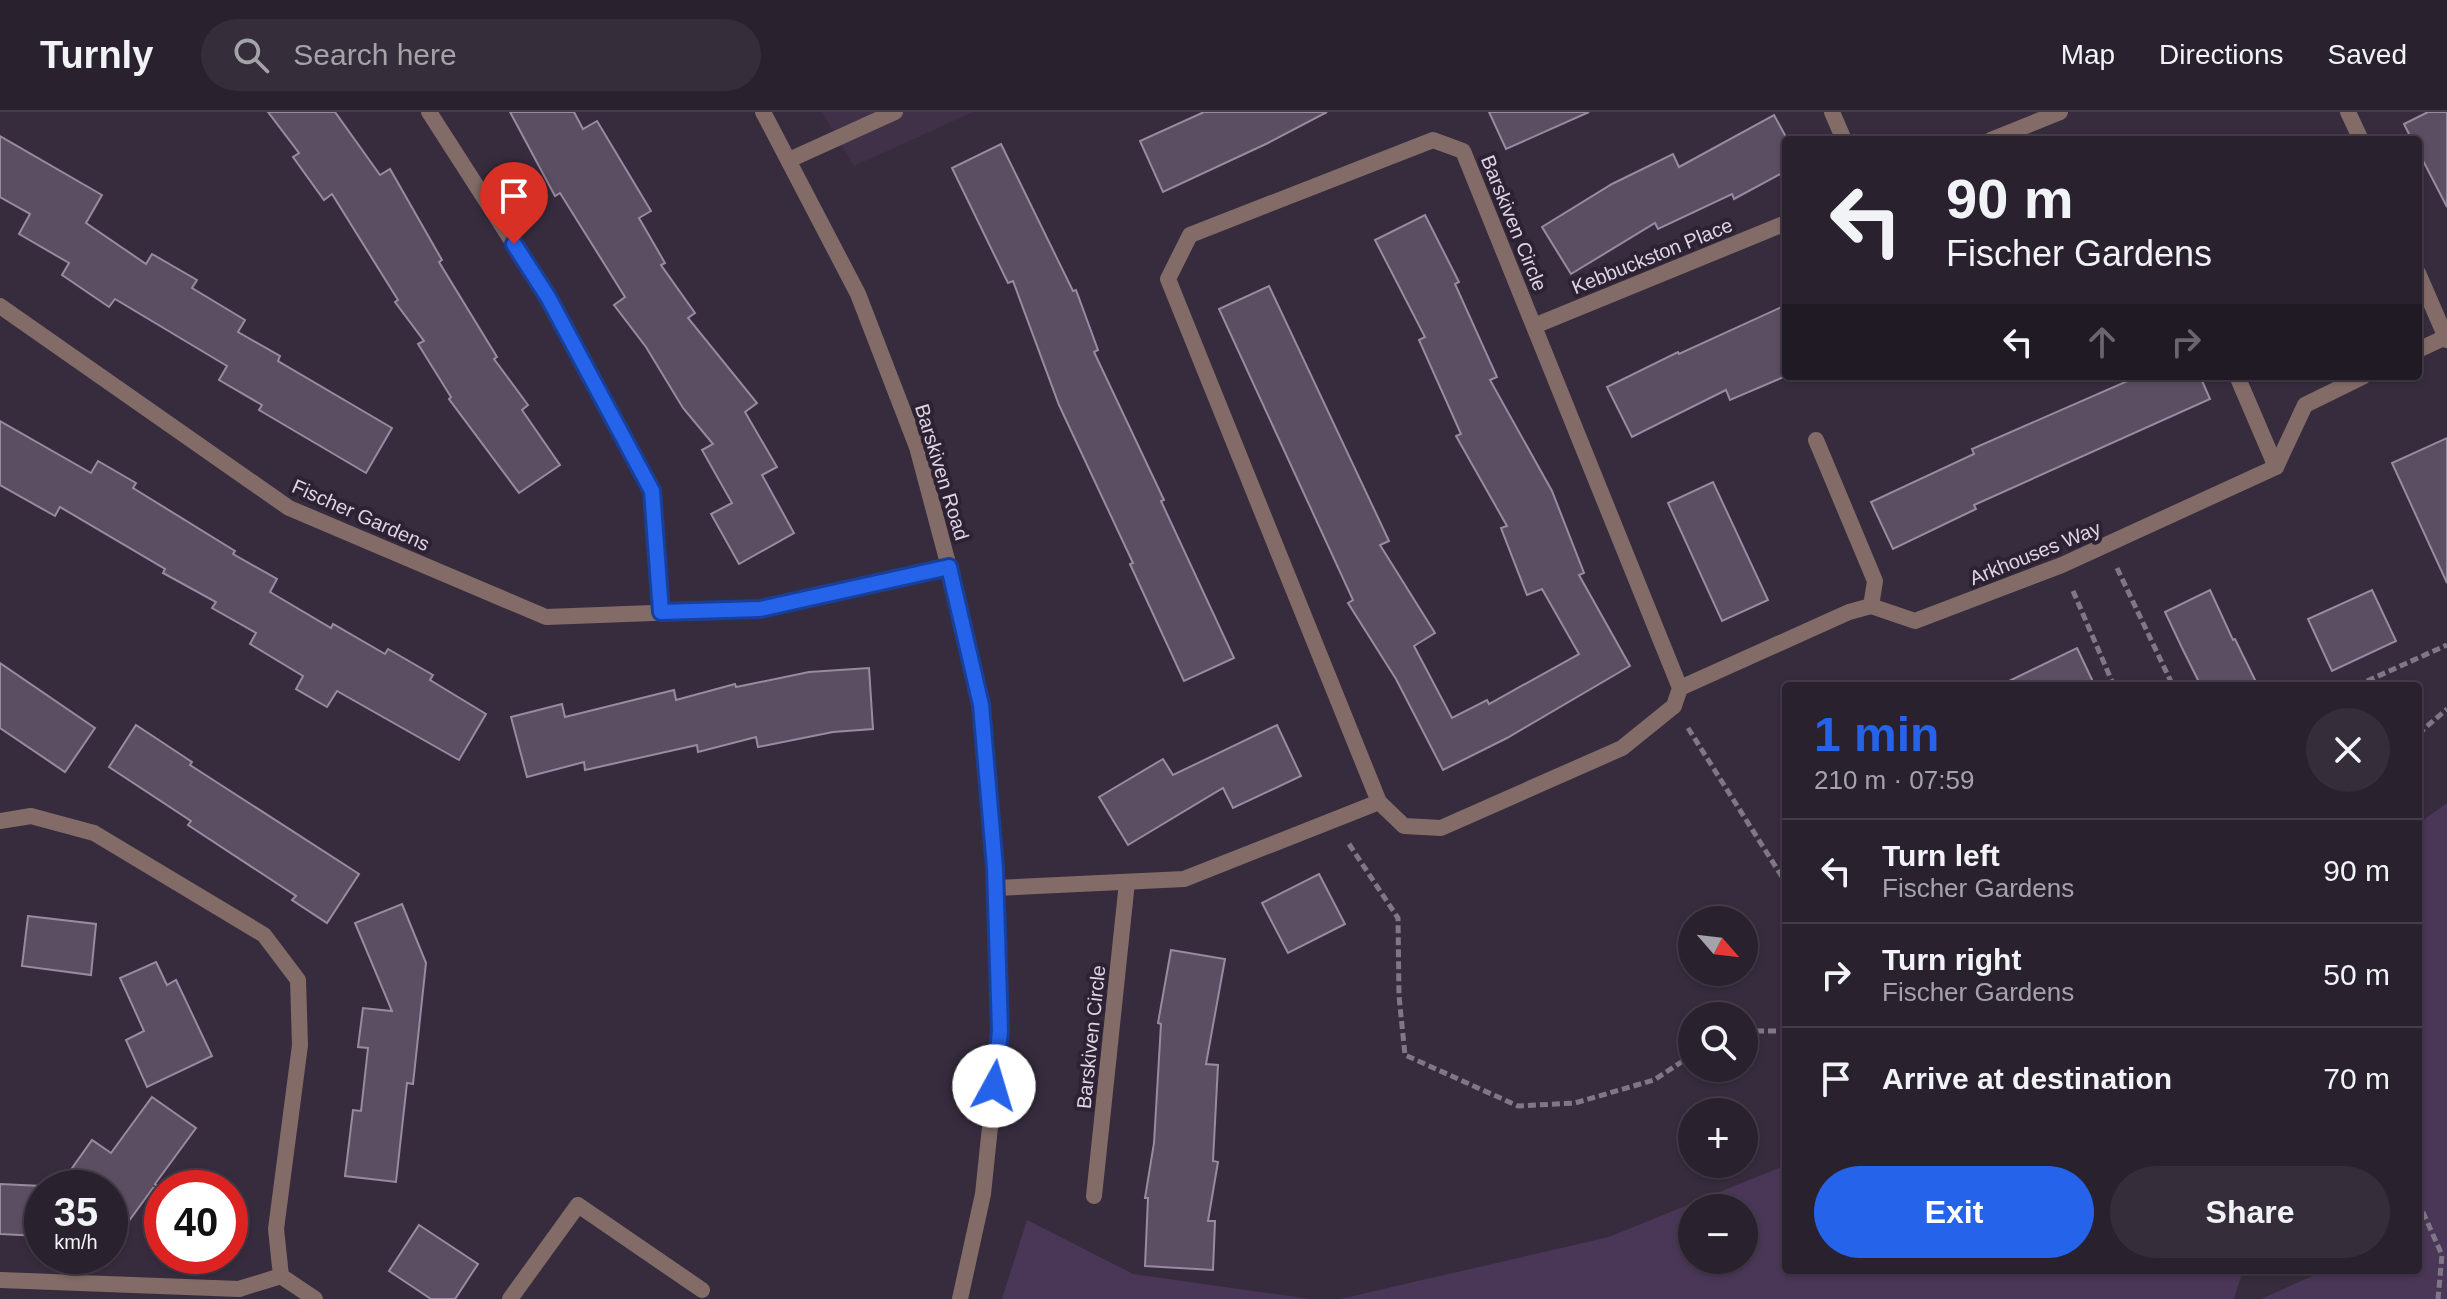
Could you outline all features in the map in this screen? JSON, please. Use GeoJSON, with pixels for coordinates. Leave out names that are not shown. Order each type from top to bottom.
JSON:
{"type":"FeatureCollection","features":[{"type":"Feature","properties":{"kind":"street"},"geometry":{"type":"LineString","coordinates":[[429,112],[548,297],[652,491],[661,612]]}},
{"type":"Feature","properties":{"kind":"street","name":"Barskiven Road"},"geometry":{"type":"LineString","coordinates":[[763,112],[863,307],[917,447],[981,705],[995,888],[1000,1031],[983,1194],[960,1299]]}},
{"type":"Feature","properties":{"kind":"street"},"geometry":{"type":"LineString","coordinates":[[789,160],[895,112]]}},
{"type":"Feature","properties":{"kind":"street"},"geometry":{"type":"LineString","coordinates":[[1832,112],[1842,136]]}},
{"type":"Feature","properties":{"kind":"street"},"geometry":{"type":"LineString","coordinates":[[2001,136],[2060,112]]}},
{"type":"Feature","properties":{"kind":"street"},"geometry":{"type":"LineString","coordinates":[[2348,112],[2359,136]]}},
{"type":"Feature","properties":{"kind":"street","name":"Barskiven Circle"},"geometry":{"type":"LineString","coordinates":[[1674,706],[1622,748],[1441,828],[1404,826],[1379,802],[1168,279],[1190,235],[1433,140],[1463,151],[1680,688]]}},
{"type":"Feature","properties":{"kind":"street","name":"Kebbuckston Place"},"geometry":{"type":"LineString","coordinates":[[1534,326],[1782,225]]}},
{"type":"Feature","properties":{"kind":"street"},"geometry":{"type":"LineString","coordinates":[[2422,282],[2446,338],[2422,348]]}},
{"type":"Feature","properties":{"kind":"street","name":"Fischer Gardens"},"geometry":{"type":"LineString","coordinates":[[0,306],[289,508],[546,617],[760,609],[949,567]]}},
{"type":"Feature","properties":{"kind":"street"},"geometry":{"type":"LineString","coordinates":[[2239,380],[2276,467]]}},
{"type":"Feature","properties":{"kind":"street"},"geometry":{"type":"LineString","coordinates":[[2276,467],[2305,405],[2356,380]]}},
{"type":"Feature","properties":{"kind":"street"},"geometry":{"type":"LineString","coordinates":[[1674,706],[1680,688],[1849,612],[1871,606],[1875,581],[1816,440]]}},
{"type":"Feature","properties":{"kind":"street","name":"Arkhouses Way"},"geometry":{"type":"LineString","coordinates":[[1871,606],[1915,621],[2107,546],[2276,467]]}},
{"type":"Feature","properties":{"kind":"street"},"geometry":{"type":"LineString","coordinates":[[995,888],[1184,879],[1379,802]]}},
{"type":"Feature","properties":{"kind":"street"},"geometry":{"type":"LineString","coordinates":[[0,821],[31,816],[94,833],[264,935],[298,980],[300,1045],[276,1229],[281,1276],[315,1299]]}},
{"type":"Feature","properties":{"kind":"street","name":"Barskiven Circle"},"geometry":{"type":"LineString","coordinates":[[1094,1196],[1127,882]]}},
{"type":"Feature","properties":{"kind":"street"},"geometry":{"type":"LineString","coordinates":[[510,1299],[578,1205],[702,1290]]}},
{"type":"Feature","properties":{"kind":"street"},"geometry":{"type":"LineString","coordinates":[[0,1280],[239,1289],[281,1276]]}},
{"type":"Feature","properties":{"kind":"path"},"geometry":{"type":"LineString","coordinates":[[2107,546],[2171,682]]}},
{"type":"Feature","properties":{"kind":"path"},"geometry":{"type":"LineString","coordinates":[[2062,565],[2112,682]]}},
{"type":"Feature","properties":{"kind":"path"},"geometry":{"type":"LineString","coordinates":[[2365,682],[2447,645]]}},
{"type":"Feature","properties":{"kind":"path"},"geometry":{"type":"LineString","coordinates":[[1674,706],[1782,877]]}},
{"type":"Feature","properties":{"kind":"path"},"geometry":{"type":"LineString","coordinates":[[2422,731],[2447,709]]}},
{"type":"Feature","properties":{"kind":"path"},"geometry":{"type":"LineString","coordinates":[[1334,820],[1398,918],[1399,996],[1405,1055],[1518,1106],[1588,1100],[1654,1080],[1678,1064]]}},
{"type":"Feature","properties":{"kind":"path"},"geometry":{"type":"LineString","coordinates":[[1758,1031],[1782,1031]]}},
{"type":"Feature","properties":{"kind":"path"},"geometry":{"type":"LineString","coordinates":[[2422,1210],[2442,1255],[2438,1299]]}},
{"type":"Feature","properties":{"kind":"shaded area"},"geometry":{"type":"Polygon","coordinates":[[[822,112],[973,112],[854,166],[822,112]]]}},
{"type":"Feature","properties":{"kind":"shaded area"},"geometry":{"type":"Polygon","coordinates":[[[2447,803],[2447,1299],[2261,1299],[2317,1274],[2422,1274],[2422,821],[2447,803]]]}},
{"type":"Feature","properties":{"kind":"shaded area"},"geometry":{"type":"Polygon","coordinates":[[[1782,1167],[1782,1274],[2242,1274],[2234,1299],[1340,1299],[1609,1237],[1678,1209],[1678,1274],[1758,1274],[1758,1194],[1715,1194],[1782,1167]]]}},
{"type":"Feature","properties":{"kind":"shaded area"},"geometry":{"type":"Polygon","coordinates":[[[1027,1220],[1133,1274],[1310,1299],[1002,1299],[1027,1220]]]}},
{"type":"Feature","properties":{"kind":"building"},"geometry":{"type":"Polygon","coordinates":[[[268,112],[335,112],[380,175],[390,169],[442,260],[439,262],[497,357],[494,359],[528,405],[522,410],[560,465],[519,493],[449,399],[451,397],[418,344],[424,341],[395,302],[398,300],[332,194],[324,200],[293,157],[299,153],[268,112]]]}},
{"type":"Feature","properties":{"kind":"building"},"geometry":{"type":"Polygon","coordinates":[[[510,112],[574,112],[583,129],[597,121],[651,211],[639,218],[665,263],[661,265],[695,313],[688,318],[757,403],[745,412],[777,467],[762,475],[794,533],[739,564],[711,514],[732,503],[702,450],[713,444],[683,408],[646,347],[614,305],[625,297],[560,193],[555,196],[510,112]]]}},
{"type":"Feature","properties":{"kind":"building"},"geometry":{"type":"Polygon","coordinates":[[[1204,112],[1327,112],[1163,192],[1140,141],[1204,112]]]}},
{"type":"Feature","properties":{"kind":"building"},"geometry":{"type":"Polygon","coordinates":[[[1489,112],[1589,112],[1506,149],[1489,112]]]}},
{"type":"Feature","properties":{"kind":"building"},"geometry":{"type":"Polygon","coordinates":[[[2428,112],[2447,112],[2447,207],[2422,159],[2422,136],[2410,136],[2404,124],[2428,112]]]}},
{"type":"Feature","properties":{"kind":"building"},"geometry":{"type":"Polygon","coordinates":[[[1774,115],[1785,136],[1782,136],[1782,173],[1734,199],[1732,194],[1658,229],[1655,223],[1571,274],[1542,227],[1612,184],[1673,154],[1679,167],[1774,115]]]}},
{"type":"Feature","properties":{"kind":"building"},"geometry":{"type":"Polygon","coordinates":[[[0,136],[102,195],[86,223],[146,264],[152,254],[197,280],[192,288],[245,320],[238,332],[280,356],[278,361],[392,428],[366,473],[259,410],[262,405],[219,380],[227,366],[115,299],[109,307],[62,275],[69,263],[19,234],[30,214],[0,197],[0,136]]]}},
{"type":"Feature","properties":{"kind":"building"},"geometry":{"type":"Polygon","coordinates":[[[1001,144],[1073,291],[1076,290],[1098,350],[1094,352],[1234,658],[1184,681],[1059,405],[1013,281],[1008,283],[952,168],[1001,144]]]}},
{"type":"Feature","properties":{"kind":"building"},"geometry":{"type":"Polygon","coordinates":[[[1425,215],[1459,282],[1455,284],[1497,377],[1490,380],[1552,491],[1584,573],[1579,575],[1630,666],[1507,738],[1443,770],[1396,679],[1348,603],[1353,600],[1219,309],[1269,286],[1389,541],[1380,545],[1435,633],[1414,646],[1452,718],[1487,700],[1489,704],[1579,654],[1542,589],[1527,595],[1501,528],[1507,526],[1456,436],[1461,434],[1419,340],[1425,337],[1375,240],[1425,215]]]}},
{"type":"Feature","properties":{"kind":"building"},"geometry":{"type":"Polygon","coordinates":[[[1782,307],[1782,378],[1730,400],[1726,390],[1632,437],[1607,387],[1782,307]]]}},
{"type":"Feature","properties":{"kind":"building"},"geometry":{"type":"Polygon","coordinates":[[[2130,380],[2202,380],[2210,399],[1974,505],[1976,509],[1893,549],[1871,502],[1974,454],[1972,449],[2130,380]]]}},
{"type":"Feature","properties":{"kind":"building"},"geometry":{"type":"Polygon","coordinates":[[[0,421],[91,473],[98,461],[136,483],[133,488],[277,579],[270,592],[331,628],[333,624],[385,654],[388,649],[433,675],[430,680],[486,714],[459,760],[337,691],[327,707],[296,689],[303,676],[250,644],[256,633],[212,608],[216,602],[163,573],[165,569],[60,507],[55,516],[0,485],[0,421]]]}},
{"type":"Feature","properties":{"kind":"building"},"geometry":{"type":"Polygon","coordinates":[[[2447,438],[2447,583],[2392,463],[2447,438]]]}},
{"type":"Feature","properties":{"kind":"building"},"geometry":{"type":"Polygon","coordinates":[[[1713,482],[1768,600],[1722,621],[1668,503],[1713,482]]]}},
{"type":"Feature","properties":{"kind":"building"},"geometry":{"type":"Polygon","coordinates":[[[2210,590],[2256,682],[2199,682],[2165,612],[2210,590]]]}},
{"type":"Feature","properties":{"kind":"building"},"geometry":{"type":"Polygon","coordinates":[[[2372,590],[2396,641],[2332,671],[2308,619],[2372,590]]]}},
{"type":"Feature","properties":{"kind":"building"},"geometry":{"type":"Polygon","coordinates":[[[2077,648],[2093,682],[2007,682],[2077,648]]]}},
{"type":"Feature","properties":{"kind":"building"},"geometry":{"type":"Polygon","coordinates":[[[0,663],[95,728],[65,772],[0,728],[0,663]]]}},
{"type":"Feature","properties":{"kind":"building"},"geometry":{"type":"Polygon","coordinates":[[[869,668],[873,729],[833,732],[758,747],[756,737],[698,752],[697,745],[585,770],[584,762],[527,777],[511,717],[562,704],[565,717],[674,690],[676,700],[735,684],[736,687],[809,672],[869,668]]]}},
{"type":"Feature","properties":{"kind":"building"},"geometry":{"type":"Polygon","coordinates":[[[136,725],[192,762],[190,765],[359,874],[327,923],[292,900],[296,896],[188,825],[191,821],[109,767],[136,725]]]}},
{"type":"Feature","properties":{"kind":"building"},"geometry":{"type":"Polygon","coordinates":[[[1277,725],[1301,776],[1233,808],[1223,788],[1128,845],[1099,797],[1163,759],[1173,775],[1277,725]]]}},
{"type":"Feature","properties":{"kind":"building"},"geometry":{"type":"Polygon","coordinates":[[[1319,874],[1345,924],[1288,953],[1262,903],[1319,874]]]}},
{"type":"Feature","properties":{"kind":"building"},"geometry":{"type":"Polygon","coordinates":[[[402,904],[426,963],[413,1084],[407,1083],[396,1182],[345,1176],[353,1110],[361,1111],[368,1048],[358,1047],[363,1008],[392,1011],[355,923],[402,904]]]}},
{"type":"Feature","properties":{"kind":"building"},"geometry":{"type":"Polygon","coordinates":[[[28,916],[96,924],[91,975],[22,966],[28,916]]]}},
{"type":"Feature","properties":{"kind":"building"},"geometry":{"type":"Polygon","coordinates":[[[1171,950],[1225,959],[1206,1064],[1218,1065],[1213,1161],[1218,1162],[1208,1221],[1215,1221],[1213,1270],[1145,1266],[1148,1198],[1145,1198],[1154,1143],[1161,1024],[1158,1023],[1171,950]]]}},
{"type":"Feature","properties":{"kind":"building"},"geometry":{"type":"Polygon","coordinates":[[[156,962],[167,985],[176,980],[212,1056],[147,1087],[126,1040],[144,1031],[120,978],[156,962]]]}},
{"type":"Feature","properties":{"kind":"building"},"geometry":{"type":"Polygon","coordinates":[[[152,1097],[196,1128],[165,1170],[144,1170],[144,1200],[128,1222],[128,1170],[71,1170],[92,1140],[111,1153],[152,1097]]]}},
{"type":"Feature","properties":{"kind":"building"},"geometry":{"type":"Polygon","coordinates":[[[0,1184],[24,1185],[24,1235],[0,1234],[0,1184]]]}},
{"type":"Feature","properties":{"kind":"building"},"geometry":{"type":"Polygon","coordinates":[[[419,1225],[478,1264],[455,1299],[431,1299],[389,1271],[419,1225]]]}},
{"type":"Feature","properties":{"kind":"route"},"geometry":{"type":"LineString","coordinates":[[514,244],[548,297],[652,491],[661,612],[760,609],[949,567],[981,705],[995,868],[1000,1031],[994,1086]]}}]}
